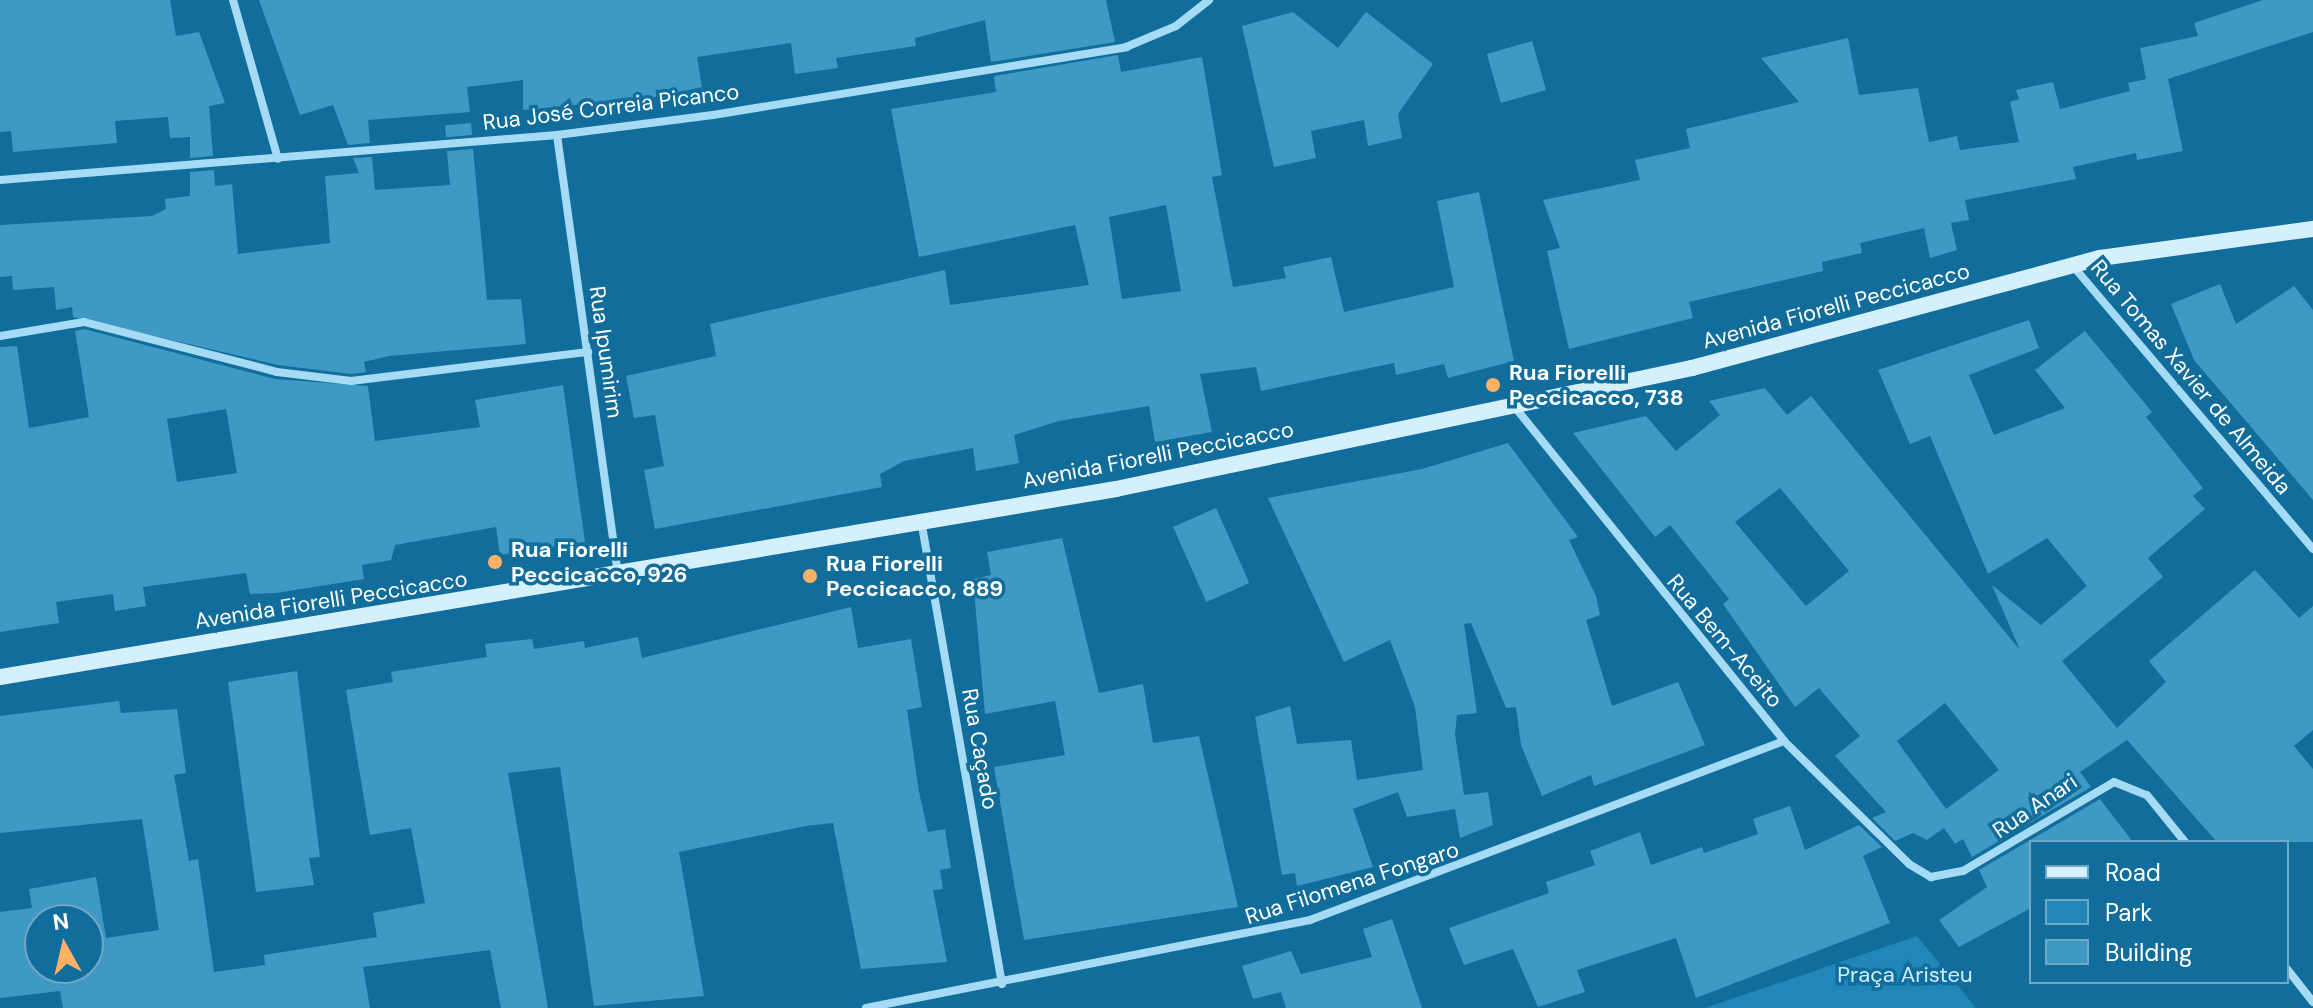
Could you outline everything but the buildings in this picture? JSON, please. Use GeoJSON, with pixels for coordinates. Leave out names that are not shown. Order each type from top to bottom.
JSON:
{"type":"FeatureCollection","features":[{"type":"Feature","properties":{"kind":"main road","name":"Avenida Fiorelli Peccicacco"},"geometry":{"type":"LineString","coordinates":[[0,677],[1116,489],[1692,368],[2072,265],[2153,247],[2313,229]]}},
{"type":"Feature","properties":{"kind":"street"},"geometry":{"type":"LineString","coordinates":[[233,0],[278,159]]}},
{"type":"Feature","properties":{"kind":"street","name":"Rua José Correia Picanco"},"geometry":{"type":"LineString","coordinates":[[0,180],[557,135],[1126,47],[1176,26],[1209,0]]}},
{"type":"Feature","properties":{"kind":"street","name":"Rua Ipumirim"},"geometry":{"type":"LineString","coordinates":[[557,135],[618,574]]}},
{"type":"Feature","properties":{"kind":"street","name":"Rua Tomas Xavier de Almeida"},"geometry":{"type":"LineString","coordinates":[[2072,265],[2313,549]]}},
{"type":"Feature","properties":{"kind":"street"},"geometry":{"type":"LineString","coordinates":[[0,336],[84,322],[336,381],[588,352]]}},
{"type":"Feature","properties":{"kind":"street","name":"Rua Bem-Aceito"},"geometry":{"type":"LineString","coordinates":[[1513,406],[1784,741],[1931,877]]}},
{"type":"Feature","properties":{"kind":"street","name":"Rua Caçado"},"geometry":{"type":"LineString","coordinates":[[921,520],[1002,984]]}},
{"type":"Feature","properties":{"kind":"street","name":"Rua Filomena Fongaro"},"geometry":{"type":"LineString","coordinates":[[866,1008],[1002,984],[1310,920],[1784,741]]}},
{"type":"Feature","properties":{"kind":"street","name":"Rua Anari"},"geometry":{"type":"LineString","coordinates":[[1931,877],[1995,854],[2114,782],[2147,795],[2183,840]]}},
{"type":"Feature","properties":{"kind":"street"},"geometry":{"type":"LineString","coordinates":[[2289,972],[2313,1002]]}},
{"type":"Feature","properties":{"kind":"green space","name":"Praça Aristeu"},"geometry":{"type":"Polygon","coordinates":[[[1917,936],[1976,1008],[1705,1008],[1917,936]]]}},
{"type":"Feature","properties":{"kind":"place","name":"Rua Fiorelli Peccicacco, 738"},"geometry":{"type":"Point","coordinates":[1493,385]}},
{"type":"Feature","properties":{"kind":"place","name":"Rua Fiorelli Peccicacco, 926"},"geometry":{"type":"Point","coordinates":[495,562]}},
{"type":"Feature","properties":{"kind":"place","name":"Rua Fiorelli Peccicacco, 889"},"geometry":{"type":"Point","coordinates":[810,576]}}]}
